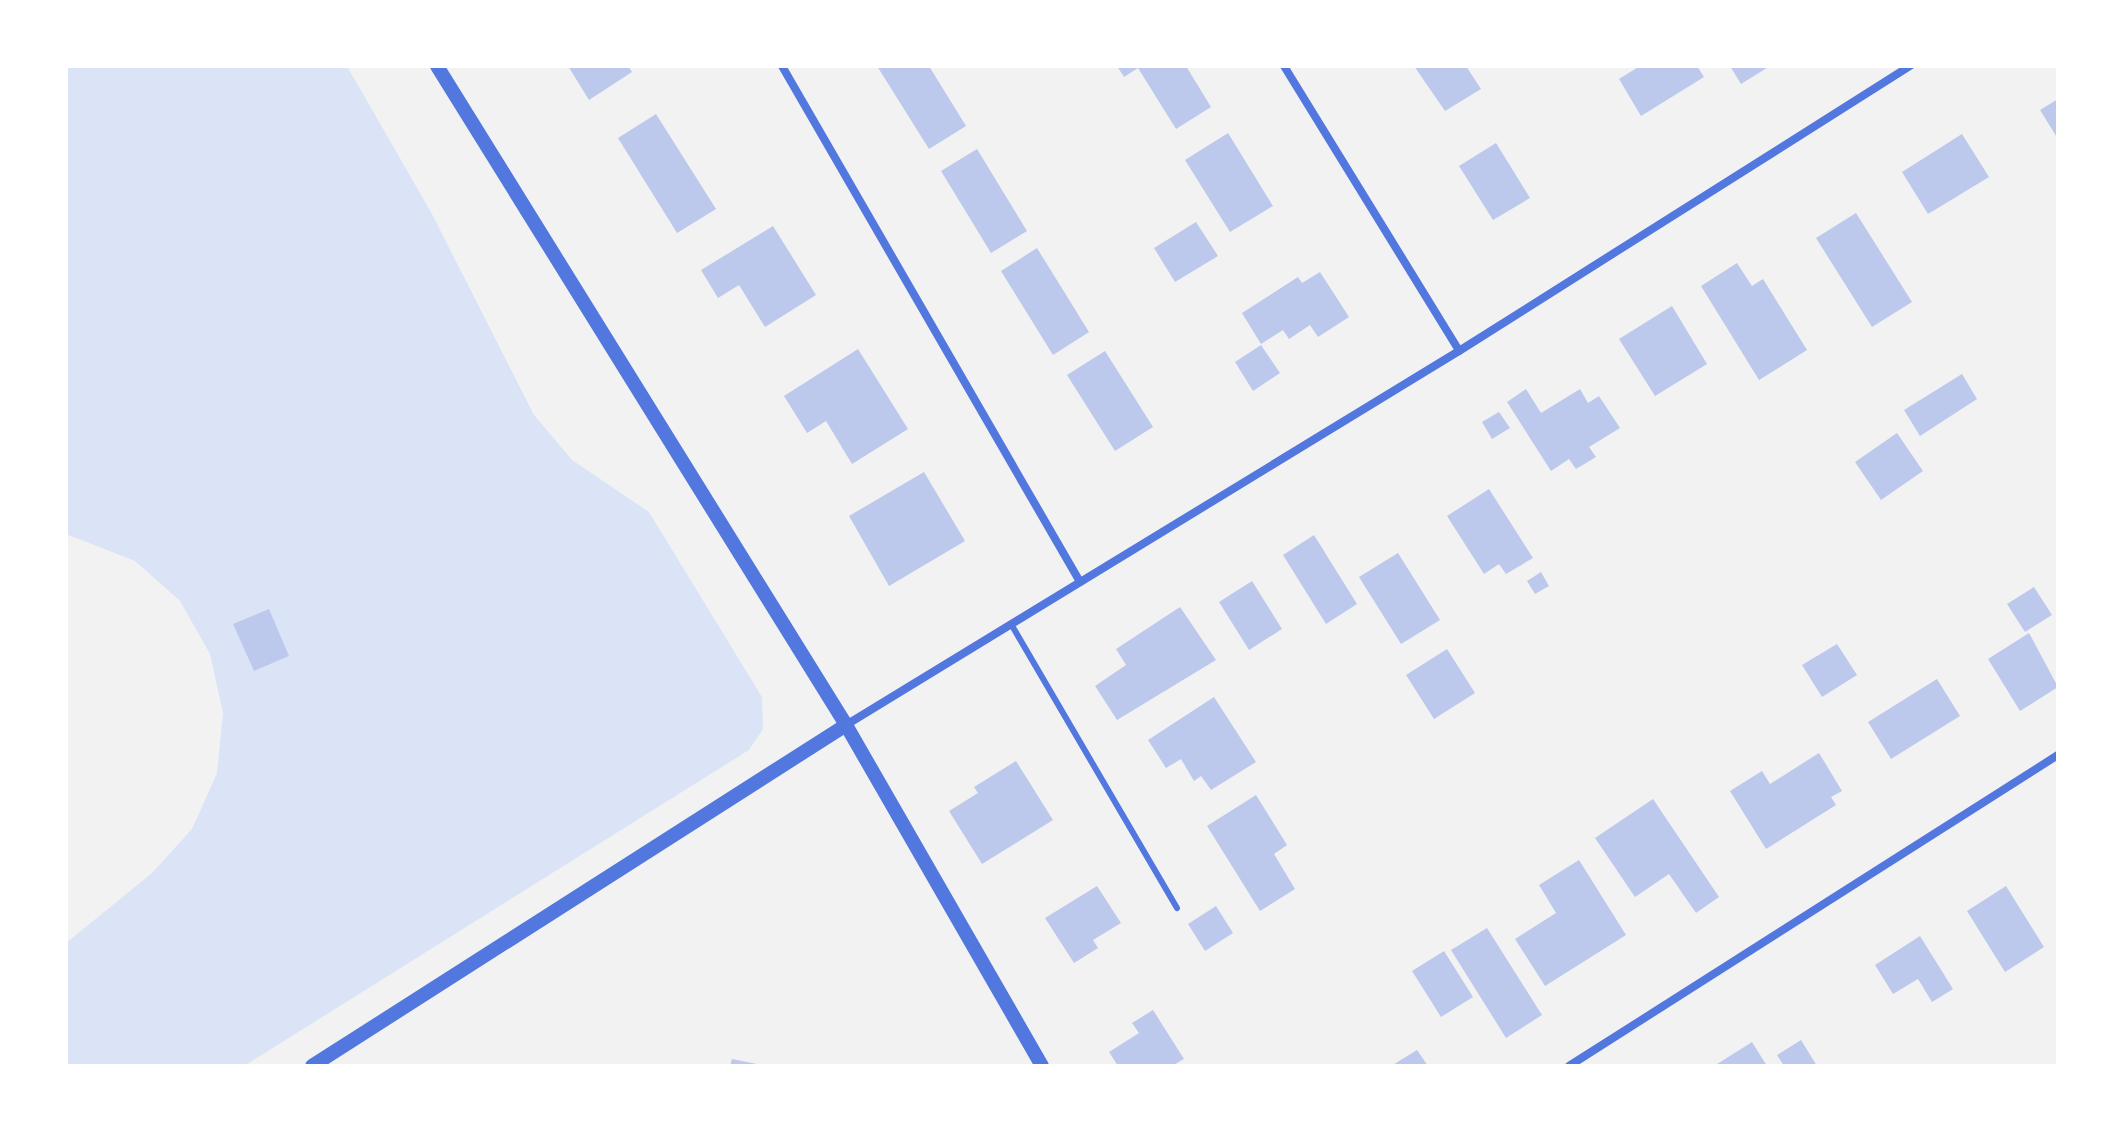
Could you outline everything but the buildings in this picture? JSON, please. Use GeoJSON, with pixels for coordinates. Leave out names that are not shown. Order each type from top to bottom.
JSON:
{"type":"FeatureCollection","features":[{"type":"Feature","properties":{"kind":"street"},"geometry":{"type":"LineString","coordinates":[[437,66],[846,725],[1042,1066]]}},
{"type":"Feature","properties":{"kind":"street"},"geometry":{"type":"LineString","coordinates":[[782,66],[1080,582]]}},
{"type":"Feature","properties":{"kind":"street"},"geometry":{"type":"LineString","coordinates":[[1284,66],[1459,351]]}},
{"type":"Feature","properties":{"kind":"street"},"geometry":{"type":"LineString","coordinates":[[312,1066],[846,725],[1459,351],[1910,66]]}},
{"type":"Feature","properties":{"kind":"street"},"geometry":{"type":"LineString","coordinates":[[1569,1066],[2058,755]]}},
{"type":"Feature","properties":{"kind":"lane"},"geometry":{"type":"LineString","coordinates":[[1011,624],[1177,908]]}},
{"type":"Feature","properties":{"kind":"shaded area"},"geometry":{"type":"Polygon","coordinates":[[[66,66],[347,66],[432,214],[534,415],[572,460],[649,512],[762,697],[763,729],[749,750],[244,1066],[66,1066],[66,943],[152,873],[192,829],[217,773],[223,713],[210,654],[180,601],[135,561],[66,534],[66,66]]]}}]}
